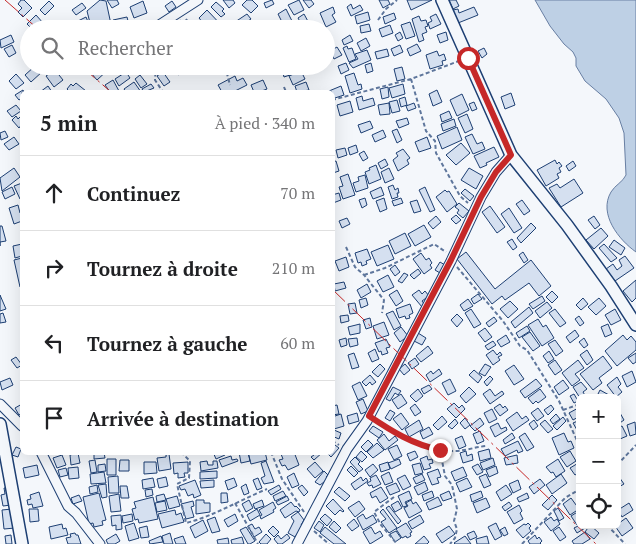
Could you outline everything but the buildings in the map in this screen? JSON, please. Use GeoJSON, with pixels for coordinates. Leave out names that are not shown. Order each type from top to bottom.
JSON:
{"type":"FeatureCollection","features":[{"type":"Feature","properties":{"kind":"street"},"geometry":{"type":"LineString","coordinates":[[166,20],[180,11],[188,2],[198,0]]}},
{"type":"Feature","properties":{"kind":"street"},"geometry":{"type":"LineString","coordinates":[[442,0],[511,155],[572,232],[611,286],[636,326]]}},
{"type":"Feature","properties":{"kind":"street"},"geometry":{"type":"LineString","coordinates":[[296,544],[347,449],[369,416],[481,197],[496,172],[511,155]]}},
{"type":"Feature","properties":{"kind":"street"},"geometry":{"type":"LineString","coordinates":[[0,404],[20,424]]}},
{"type":"Feature","properties":{"kind":"street"},"geometry":{"type":"LineString","coordinates":[[0,424],[22,544]]}},
{"type":"Feature","properties":{"kind":"street"},"geometry":{"type":"LineString","coordinates":[[42,455],[68,506],[76,513],[100,544]]}},
{"type":"Feature","properties":{"kind":"path"},"geometry":{"type":"LineString","coordinates":[[378,20],[386,9],[397,0]]}},
{"type":"Feature","properties":{"kind":"path"},"geometry":{"type":"LineString","coordinates":[[180,11],[187,20]]}},
{"type":"Feature","properties":{"kind":"path"},"geometry":{"type":"LineString","coordinates":[[335,99],[410,79],[468,58]]}},
{"type":"Feature","properties":{"kind":"path"},"geometry":{"type":"LineString","coordinates":[[155,75],[155,80],[162,90]]}},
{"type":"Feature","properties":{"kind":"path"},"geometry":{"type":"LineString","coordinates":[[227,75],[230,85]]}},
{"type":"Feature","properties":{"kind":"path"},"geometry":{"type":"LineString","coordinates":[[410,79],[426,131],[435,141],[436,153],[460,196],[475,210]]}},
{"type":"Feature","properties":{"kind":"path"},"geometry":{"type":"LineString","coordinates":[[364,275],[385,268],[434,244],[451,258],[503,320],[520,346],[527,350],[553,390],[576,439]]}},
{"type":"Feature","properties":{"kind":"path"},"geometry":{"type":"LineString","coordinates":[[346,247],[355,267],[384,300],[382,313]]}},
{"type":"Feature","properties":{"kind":"path"},"geometry":{"type":"LineString","coordinates":[[563,410],[576,405]]}},
{"type":"Feature","properties":{"kind":"path"},"geometry":{"type":"LineString","coordinates":[[369,416],[420,446],[455,451],[486,446]]}},
{"type":"Feature","properties":{"kind":"path"},"geometry":{"type":"LineString","coordinates":[[621,460],[636,445]]}},
{"type":"Feature","properties":{"kind":"path"},"geometry":{"type":"LineString","coordinates":[[440,450],[446,476],[452,484],[457,509],[454,521],[457,530],[455,538],[450,544]]}},
{"type":"Feature","properties":{"kind":"path"},"geometry":{"type":"LineString","coordinates":[[184,455],[190,461],[190,478],[177,484],[186,523],[220,512],[235,502],[267,489]]}},
{"type":"Feature","properties":{"kind":"path"},"geometry":{"type":"LineString","coordinates":[[272,455],[282,479],[308,522],[328,544]]}},
{"type":"Feature","properties":{"kind":"path"},"geometry":{"type":"LineString","coordinates":[[522,544],[565,498],[576,491]]}},
{"type":"Feature","properties":{"kind":"path"},"geometry":{"type":"LineString","coordinates":[[394,497],[374,512],[381,525],[397,544]]}},
{"type":"Feature","properties":{"kind":"path"},"geometry":{"type":"LineString","coordinates":[[235,502],[258,544]]}},
{"type":"Feature","properties":{"kind":"path"},"geometry":{"type":"LineString","coordinates":[[609,529],[625,544]]}},
{"type":"Feature","properties":{"kind":"water"},"geometry":{"type":"Polygon","coordinates":[[[535,0],[636,0],[636,252],[617,234],[612,226],[607,209],[611,192],[626,175],[624,133],[619,118],[606,99],[585,81],[576,66],[576,58],[573,52],[550,26],[535,0]]]}},
{"type":"Feature","properties":{"kind":"power"},"geometry":{"type":"LineString","coordinates":[[5,0],[28,20]]}},
{"type":"Feature","properties":{"kind":"power"},"geometry":{"type":"LineString","coordinates":[[91,75],[109,90]]}},
{"type":"Feature","properties":{"kind":"power"},"geometry":{"type":"LineString","coordinates":[[335,292],[596,544]]}},
{"type":"Feature","properties":{"kind":"route"},"geometry":{"type":"LineString","coordinates":[[440,450],[420,446],[369,416],[451,260],[481,197],[496,172],[511,155],[468,58]]}}]}
